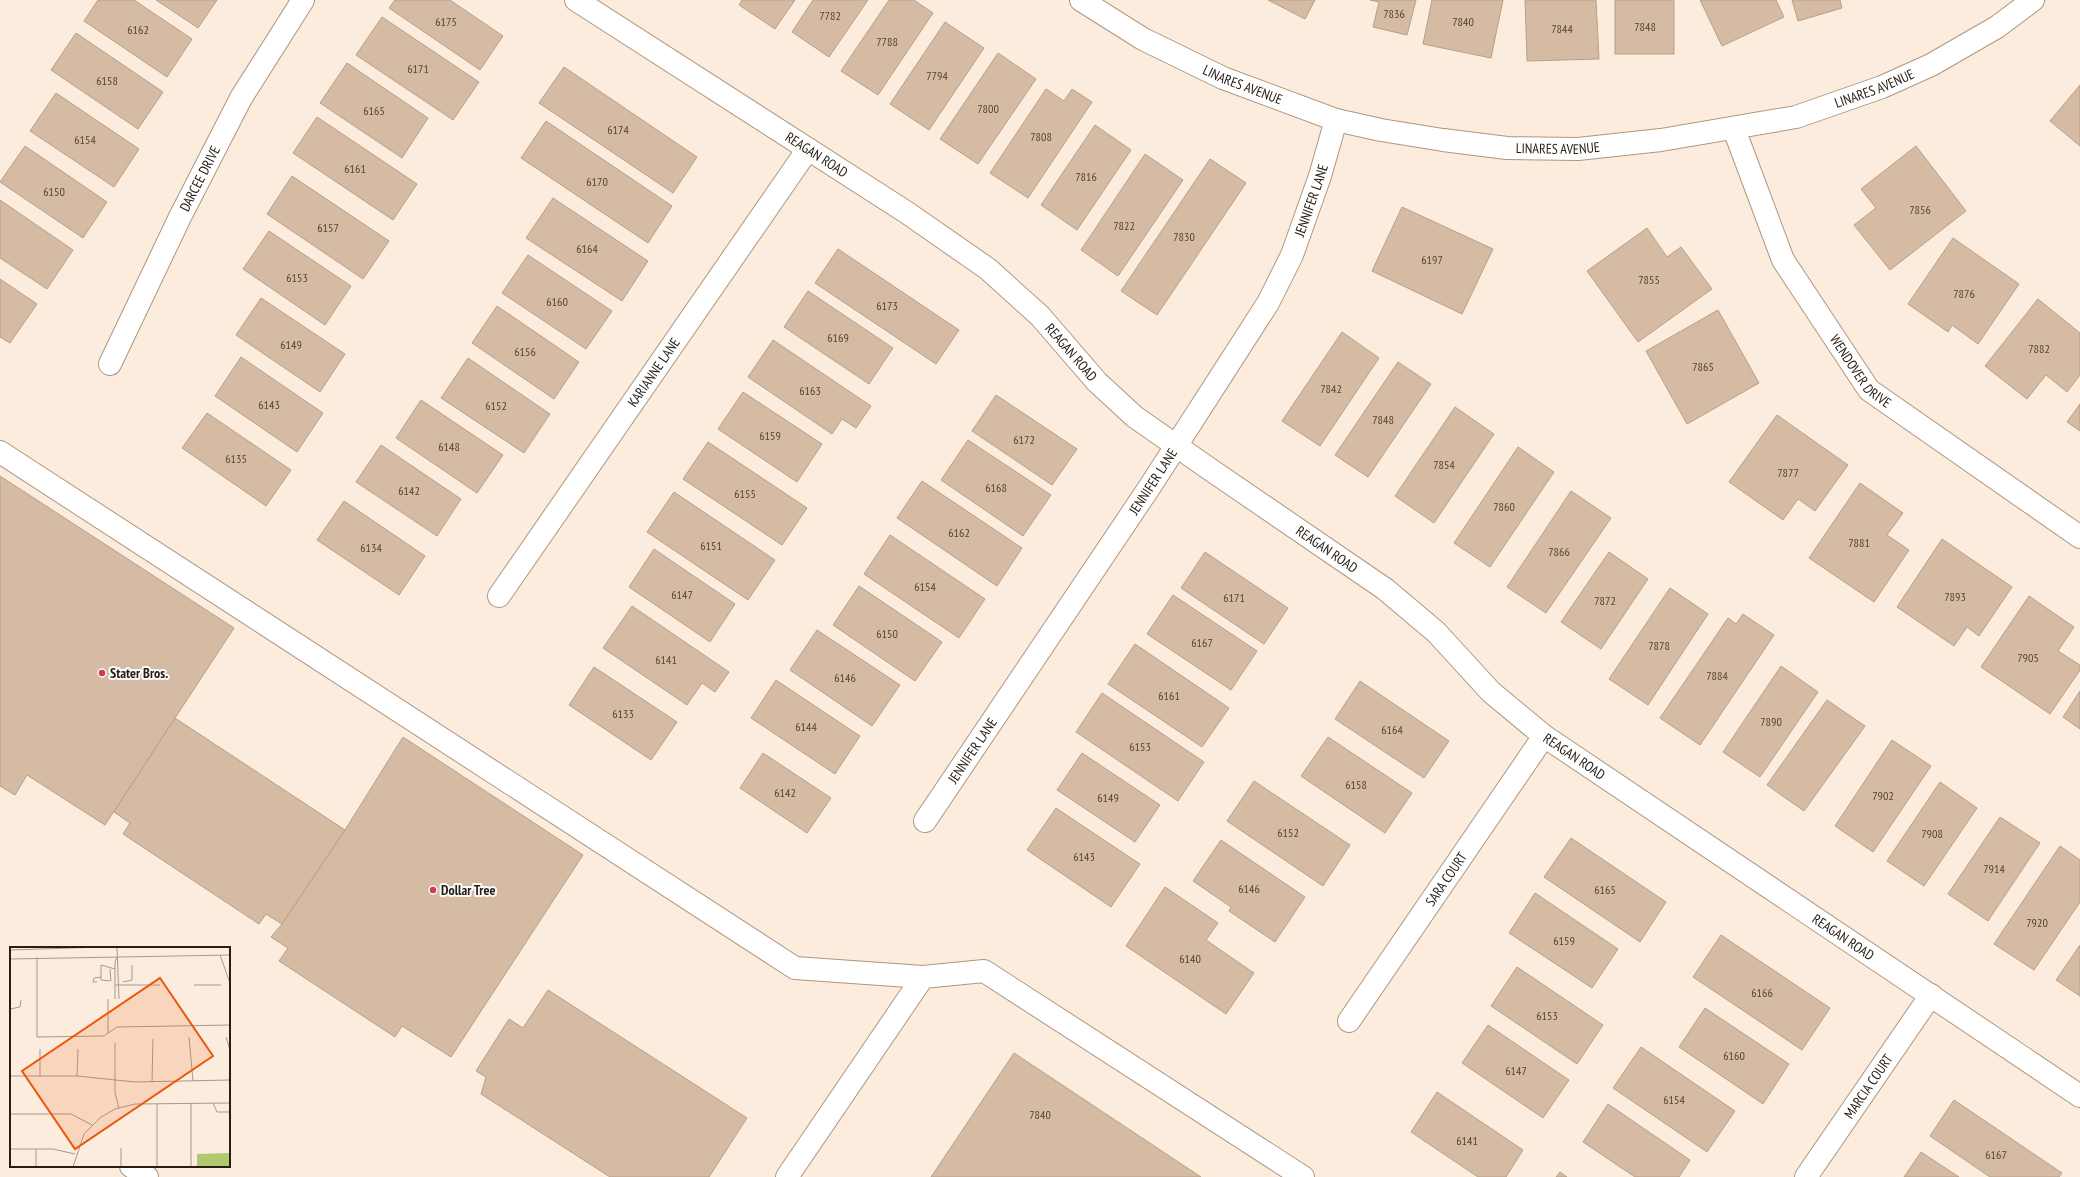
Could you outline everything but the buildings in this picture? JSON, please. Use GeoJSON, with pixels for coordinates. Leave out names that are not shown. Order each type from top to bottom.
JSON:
{"type":"FeatureCollection","features":[{"type":"Feature","properties":{"kind":"street","name":"DARCEE DRIVE"},"geometry":{"type":"LineString","coordinates":[[110,364],[180,217],[241,98],[303,0]]}},
{"type":"Feature","properties":{"kind":"street","name":"REAGAN ROAD"},"geometry":{"type":"LineString","coordinates":[[576,0],[906,212],[988,269],[1040,316],[1097,382],[1135,416],[1397,599],[1436,632],[1491,692],[1544,736],[2080,1096]]}},
{"type":"Feature","properties":{"kind":"street","name":"LINARES AVENUE"},"geometry":{"type":"LineString","coordinates":[[1081,0],[1143,39],[1223,78],[1336,120],[1381,130],[1507,148],[1578,149],[1661,140],[1734,129],[1796,117],[1882,87],[1937,61],[1997,27],[2033,0]]}},
{"type":"Feature","properties":{"kind":"street","name":"JENNIFER LANE"},"geometry":{"type":"LineString","coordinates":[[925,821],[1176,445],[1268,303],[1292,255],[1318,180],[1336,120]]}},
{"type":"Feature","properties":{"kind":"street","name":"WENDOVER DRIVE"},"geometry":{"type":"LineString","coordinates":[[1734,129],[1783,260],[1869,390],[2080,537]]}},
{"type":"Feature","properties":{"kind":"street","name":"KARIANNE LANE"},"geometry":{"type":"LineString","coordinates":[[499,596],[808,149]]}},
{"type":"Feature","properties":{"kind":"street"},"geometry":{"type":"LineString","coordinates":[[0,452],[795,968],[923,977],[984,971],[1302,1177]]}},
{"type":"Feature","properties":{"kind":"street","name":"SARA COURT"},"geometry":{"type":"LineString","coordinates":[[1349,1021],[1544,736]]}},
{"type":"Feature","properties":{"kind":"street"},"geometry":{"type":"LineString","coordinates":[[787,1177],[923,977]]}},
{"type":"Feature","properties":{"kind":"street","name":"MARCIA COURT"},"geometry":{"type":"LineString","coordinates":[[1806,1177],[1931,995]]}},
{"type":"Feature","properties":{"kind":"street"},"geometry":{"type":"LineString","coordinates":[[132,1167],[147,1177]]}},
{"type":"Feature","properties":{"kind":"place","name":"Stater Bros."},"geometry":{"type":"Point","coordinates":[102,673]}},
{"type":"Feature","properties":{"kind":"place","name":"Dollar Tree"},"geometry":{"type":"Point","coordinates":[433,890]}}]}
